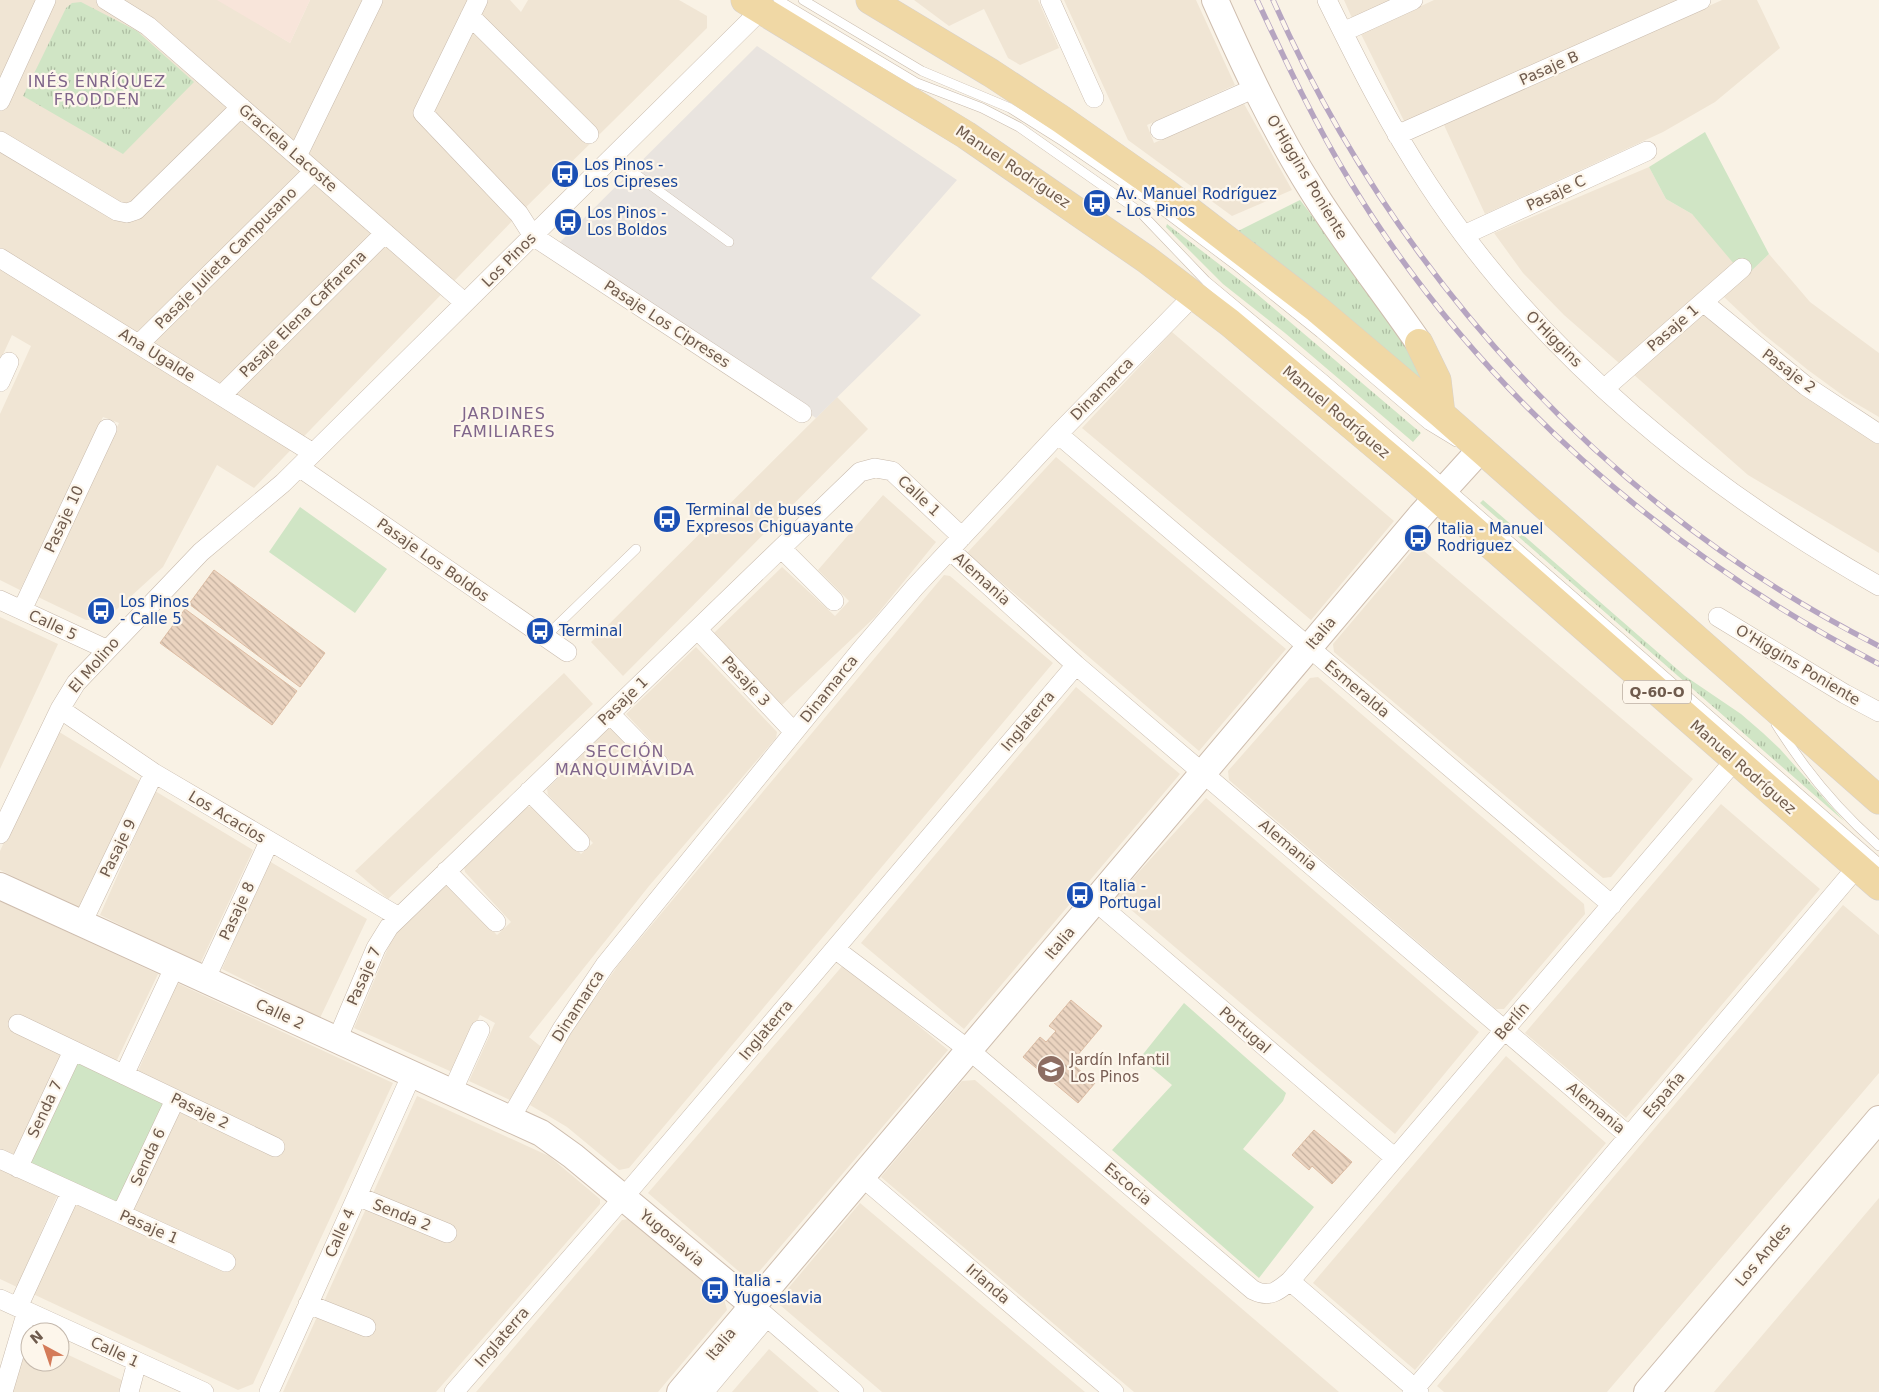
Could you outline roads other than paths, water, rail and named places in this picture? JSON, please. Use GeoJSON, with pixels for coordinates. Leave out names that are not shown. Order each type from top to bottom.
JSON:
{"type":"FeatureCollection","features":[{"type":"Feature","properties":{"kind":"main road"},"geometry":{"type":"LineString","coordinates":[[870,0],[1019,91],[1165,192],[1317,309],[1441,414],[1879,800]]}},
{"type":"Feature","properties":{"kind":"main road","name":"Manuel Rodríguez"},"geometry":{"type":"LineString","coordinates":[[761,3],[966,135],[1094,222],[1194,295],[1441,492],[1735,760],[1868,865],[1879,886]]}},
{"type":"Feature","properties":{"kind":"main road"},"geometry":{"type":"LineString","coordinates":[[1419,343],[1436,380],[1441,414]]}},
{"type":"Feature","properties":{"kind":"street"},"geometry":{"type":"LineString","coordinates":[[0,101],[46,0]]}},
{"type":"Feature","properties":{"kind":"street","name":"Graciela Lacoste"},"geometry":{"type":"LineString","coordinates":[[106,0],[148,26],[465,303]]}},
{"type":"Feature","properties":{"kind":"street"},"geometry":{"type":"LineString","coordinates":[[297,156],[373,0]]}},
{"type":"Feature","properties":{"kind":"street"},"geometry":{"type":"LineString","coordinates":[[1050,0],[1094,98]]}},
{"type":"Feature","properties":{"kind":"street","name":"O'Higgins Poniente"},"geometry":{"type":"LineString","coordinates":[[1215,0],[1255,88],[1290,153],[1332,223],[1419,343]]}},
{"type":"Feature","properties":{"kind":"street","name":"O'Higgins"},"geometry":{"type":"LineString","coordinates":[[1327,0],[1397,135],[1429,186],[1498,279],[1535,321],[1604,388],[1647,426],[1737,497],[1831,559],[1879,586]]}},
{"type":"Feature","properties":{"kind":"street"},"geometry":{"type":"LineString","coordinates":[[1343,32],[1412,0]]}},
{"type":"Feature","properties":{"kind":"street","name":"Pasaje B"},"geometry":{"type":"LineString","coordinates":[[1397,135],[1701,0]]}},
{"type":"Feature","properties":{"kind":"street","name":"Los Pinos"},"geometry":{"type":"LineString","coordinates":[[299,467],[612,157],[761,3]]}},
{"type":"Feature","properties":{"kind":"street"},"geometry":{"type":"LineString","coordinates":[[533,236],[519,214],[423,113],[474,8],[589,134]]}},
{"type":"Feature","properties":{"kind":"street"},"geometry":{"type":"LineString","coordinates":[[1160,130],[1255,88]]}},
{"type":"Feature","properties":{"kind":"street"},"geometry":{"type":"LineString","coordinates":[[0,141],[117,211],[127,214],[136,210],[241,107]]}},
{"type":"Feature","properties":{"kind":"street","name":"Pasaje C"},"geometry":{"type":"LineString","coordinates":[[1464,235],[1647,151]]}},
{"type":"Feature","properties":{"kind":"street","name":"Pasaje Julieta Campusano"},"geometry":{"type":"LineString","coordinates":[[139,344],[314,171]]}},
{"type":"Feature","properties":{"kind":"street","name":"Pasaje Elena Caffarena"},"geometry":{"type":"LineString","coordinates":[[222,396],[384,233]]}},
{"type":"Feature","properties":{"kind":"street","name":"Pasaje Los Cipreses"},"geometry":{"type":"LineString","coordinates":[[533,236],[802,413]]}},
{"type":"Feature","properties":{"kind":"street","name":"Ana Ugalde"},"geometry":{"type":"LineString","coordinates":[[0,258],[313,453]]}},
{"type":"Feature","properties":{"kind":"street","name":"Pasaje 1"},"geometry":{"type":"LineString","coordinates":[[1604,388],[1742,268]]}},
{"type":"Feature","properties":{"kind":"street","name":"Dinamarca"},"geometry":{"type":"LineString","coordinates":[[510,1119],[562,1029],[605,965],[883,624],[1058,434],[1194,295]]}},
{"type":"Feature","properties":{"kind":"street","name":"Pasaje 2"},"geometry":{"type":"LineString","coordinates":[[1703,302],[1806,386],[1879,434]]}},
{"type":"Feature","properties":{"kind":"street"},"geometry":{"type":"LineString","coordinates":[[0,382],[9,362]]}},
{"type":"Feature","properties":{"kind":"street","name":"Pasaje 10"},"geometry":{"type":"LineString","coordinates":[[22,610],[107,429]]}},
{"type":"Feature","properties":{"kind":"street","name":"Esmeralda"},"geometry":{"type":"LineString","coordinates":[[1058,434],[1612,905]]}},
{"type":"Feature","properties":{"kind":"street","name":"Italia"},"geometry":{"type":"LineString","coordinates":[[704,1392],[760,1311],[862,1177],[1441,492],[1480,449]]}},
{"type":"Feature","properties":{"kind":"street","name":"Pasaje Los Boldos"},"geometry":{"type":"LineString","coordinates":[[299,467],[567,652]]}},
{"type":"Feature","properties":{"kind":"street","name":"El Molino"},"geometry":{"type":"LineString","coordinates":[[0,834],[60,709],[76,682],[201,552],[299,467]]}},
{"type":"Feature","properties":{"kind":"street","name":"Calle 1"},"geometry":{"type":"LineString","coordinates":[[782,549],[854,478],[867,469],[875,468],[892,471],[956,544]]}},
{"type":"Feature","properties":{"kind":"street","name":"Alemania"},"geometry":{"type":"LineString","coordinates":[[956,544],[1076,665],[1629,1136]]}},
{"type":"Feature","properties":{"kind":"street"},"geometry":{"type":"LineString","coordinates":[[782,549],[834,601]]}},
{"type":"Feature","properties":{"kind":"street","name":"Pasaje 1"},"geometry":{"type":"LineString","coordinates":[[399,916],[782,549]]}},
{"type":"Feature","properties":{"kind":"street","name":"Calle 5"},"geometry":{"type":"LineString","coordinates":[[0,600],[106,649]]}},
{"type":"Feature","properties":{"kind":"street","name":"O'Higgins Poniente"},"geometry":{"type":"LineString","coordinates":[[1718,617],[1845,694],[1879,712]]}},
{"type":"Feature","properties":{"kind":"street","name":"Pasaje 3"},"geometry":{"type":"LineString","coordinates":[[698,630],[794,732]]}},
{"type":"Feature","properties":{"kind":"street","name":"Inglaterra"},"geometry":{"type":"LineString","coordinates":[[454,1392],[623,1198],[1076,665]]}},
{"type":"Feature","properties":{"kind":"street","name":"Los Acacios"},"geometry":{"type":"LineString","coordinates":[[60,709],[154,773],[269,842],[399,916]]}},
{"type":"Feature","properties":{"kind":"street"},"geometry":{"type":"LineString","coordinates":[[610,714],[660,764]]}},
{"type":"Feature","properties":{"kind":"street","name":"Berlín"},"geometry":{"type":"LineString","coordinates":[[1290,1281],[1735,760]]}},
{"type":"Feature","properties":{"kind":"street","name":"Pasaje 9"},"geometry":{"type":"LineString","coordinates":[[82,924],[154,773]]}},
{"type":"Feature","properties":{"kind":"street"},"geometry":{"type":"LineString","coordinates":[[529,791],[580,842]]}},
{"type":"Feature","properties":{"kind":"street","name":"Pasaje 8"},"geometry":{"type":"LineString","coordinates":[[205,980],[269,842]]}},
{"type":"Feature","properties":{"kind":"street","name":"España"},"geometry":{"type":"LineString","coordinates":[[1416,1391],[1629,1136],[1868,865]]}},
{"type":"Feature","properties":{"kind":"street"},"geometry":{"type":"LineString","coordinates":[[446,871],[496,922]]}},
{"type":"Feature","properties":{"kind":"street","name":"Calle 2"},"geometry":{"type":"LineString","coordinates":[[0,886],[452,1092],[558,1144]]}},
{"type":"Feature","properties":{"kind":"street","name":"Portugal"},"geometry":{"type":"LineString","coordinates":[[1095,901],[1394,1158]]}},
{"type":"Feature","properties":{"kind":"street","name":"Pasaje 7"},"geometry":{"type":"LineString","coordinates":[[337,1040],[376,948],[386,931],[399,916]]}},
{"type":"Feature","properties":{"kind":"street","name":"Escocia"},"geometry":{"type":"LineString","coordinates":[[834,949],[969,1050],[1253,1290],[1269,1294],[1277,1292],[1290,1281]]}},
{"type":"Feature","properties":{"kind":"street"},"geometry":{"type":"LineString","coordinates":[[124,1075],[175,966]]}},
{"type":"Feature","properties":{"kind":"street","name":"Pasaje 2"},"geometry":{"type":"LineString","coordinates":[[18,1024],[275,1147]]}},
{"type":"Feature","properties":{"kind":"street"},"geometry":{"type":"LineString","coordinates":[[452,1092],[480,1030]]}},
{"type":"Feature","properties":{"kind":"street","name":"Senda 7"},"geometry":{"type":"LineString","coordinates":[[18,1168],[73,1051]]}},
{"type":"Feature","properties":{"kind":"street","name":"Calle 4"},"geometry":{"type":"LineString","coordinates":[[269,1392],[412,1074]]}},
{"type":"Feature","properties":{"kind":"street","name":"Senda 6"},"geometry":{"type":"LineString","coordinates":[[121,1214],[176,1100]]}},
{"type":"Feature","properties":{"kind":"street","name":"Los Andes"},"geometry":{"type":"LineString","coordinates":[[1647,1392],[1876,1128]]}},
{"type":"Feature","properties":{"kind":"street","name":"Yugoslavia"},"geometry":{"type":"LineString","coordinates":[[558,1144],[760,1311],[854,1392]]}},
{"type":"Feature","properties":{"kind":"street","name":"Pasaje 1"},"geometry":{"type":"LineString","coordinates":[[0,1160],[226,1262]]}},
{"type":"Feature","properties":{"kind":"street","name":"Irlanda"},"geometry":{"type":"LineString","coordinates":[[862,1177],[1114,1392]]}},
{"type":"Feature","properties":{"kind":"street"},"geometry":{"type":"LineString","coordinates":[[3,1392],[23,1309],[71,1192]]}},
{"type":"Feature","properties":{"kind":"street","name":"Senda 2"},"geometry":{"type":"LineString","coordinates":[[357,1196],[446,1233]]}},
{"type":"Feature","properties":{"kind":"street"},"geometry":{"type":"LineString","coordinates":[[1290,1281],[1416,1391]]}},
{"type":"Feature","properties":{"kind":"street","name":"Calle 1"},"geometry":{"type":"LineString","coordinates":[[0,1299],[204,1392]]}},
{"type":"Feature","properties":{"kind":"street"},"geometry":{"type":"LineString","coordinates":[[308,1304],[366,1326]]}},
{"type":"Feature","properties":{"kind":"street","name":"Italia"},"geometry":{"type":"LineString","coordinates":[[680,1392],[760,1311]]}},
{"type":"Feature","properties":{"kind":"street"},"geometry":{"type":"LineString","coordinates":[[129,1392],[137,1362]]}},
{"type":"Feature","properties":{"kind":"lane"},"geometry":{"type":"LineString","coordinates":[[803,0],[922,71],[1010,108],[1064,142],[1149,200],[1238,267],[1320,333],[1428,425],[1454,441],[1480,449]]}},
{"type":"Feature","properties":{"kind":"lane"},"geometry":{"type":"LineString","coordinates":[[761,3],[917,83],[982,108],[1019,127],[1109,188],[1151,222],[1206,281],[1324,379],[1441,492],[1868,865]]}},
{"type":"Feature","properties":{"kind":"lane"},"geometry":{"type":"LineString","coordinates":[[612,157],[729,242]]}},
{"type":"Feature","properties":{"kind":"lane"},"geometry":{"type":"LineString","coordinates":[[545,637],[636,549]]}},
{"type":"Feature","properties":{"kind":"lane"},"geometry":{"type":"LineString","coordinates":[[1760,696],[1796,754],[1842,810],[1879,846]]}},
{"type":"Feature","properties":{"kind":"railway"},"geometry":{"type":"LineString","coordinates":[[1257,0],[1313,116],[1351,183],[1401,259],[1457,330],[1517,397],[1582,460],[1651,518],[1724,571],[1800,620],[1879,664]]}},
{"type":"Feature","properties":{"kind":"railway"},"geometry":{"type":"LineString","coordinates":[[1273,0],[1323,101],[1381,198],[1447,290],[1520,376],[1601,455],[1688,526],[1780,591],[1879,646]]}},
{"type":"Feature","properties":{"kind":"place","name":"Los Pinos - Los Cipreses"},"geometry":{"type":"Point","coordinates":[565,174]}},
{"type":"Feature","properties":{"kind":"place","name":"Av. Manuel Rodríguez - Los Pinos"},"geometry":{"type":"Point","coordinates":[1097,203]}},
{"type":"Feature","properties":{"kind":"place","name":"Los Pinos - Los Boldos"},"geometry":{"type":"Point","coordinates":[568,222]}},
{"type":"Feature","properties":{"kind":"place","name":"Terminal de buses Expresos Chiguayante"},"geometry":{"type":"Point","coordinates":[667,519]}},
{"type":"Feature","properties":{"kind":"place","name":"Italia - Manuel Rodriguez"},"geometry":{"type":"Point","coordinates":[1418,538]}},
{"type":"Feature","properties":{"kind":"place","name":"Los Pinos - Calle 5"},"geometry":{"type":"Point","coordinates":[101,611]}},
{"type":"Feature","properties":{"kind":"place","name":"Terminal"},"geometry":{"type":"Point","coordinates":[540,631]}},
{"type":"Feature","properties":{"kind":"place","name":"Italia - Portugal"},"geometry":{"type":"Point","coordinates":[1080,895]}},
{"type":"Feature","properties":{"kind":"place","name":"Jardín Infantil Los Pinos"},"geometry":{"type":"Point","coordinates":[1051,1069]}},
{"type":"Feature","properties":{"kind":"place","name":"Italia - Yugoeslavia"},"geometry":{"type":"Point","coordinates":[715,1290]}},
{"type":"Feature","properties":{"kind":"district","name":"INÉS ENRÍQUEZ FRODDEN"},"geometry":{"type":"Point","coordinates":[97,90]}},
{"type":"Feature","properties":{"kind":"district","name":"JARDINES FAMILIARES"},"geometry":{"type":"Point","coordinates":[504,422]}},
{"type":"Feature","properties":{"kind":"district","name":"SECCIÓN MANQUIMÁVIDA"},"geometry":{"type":"Point","coordinates":[625,760]}}]}
